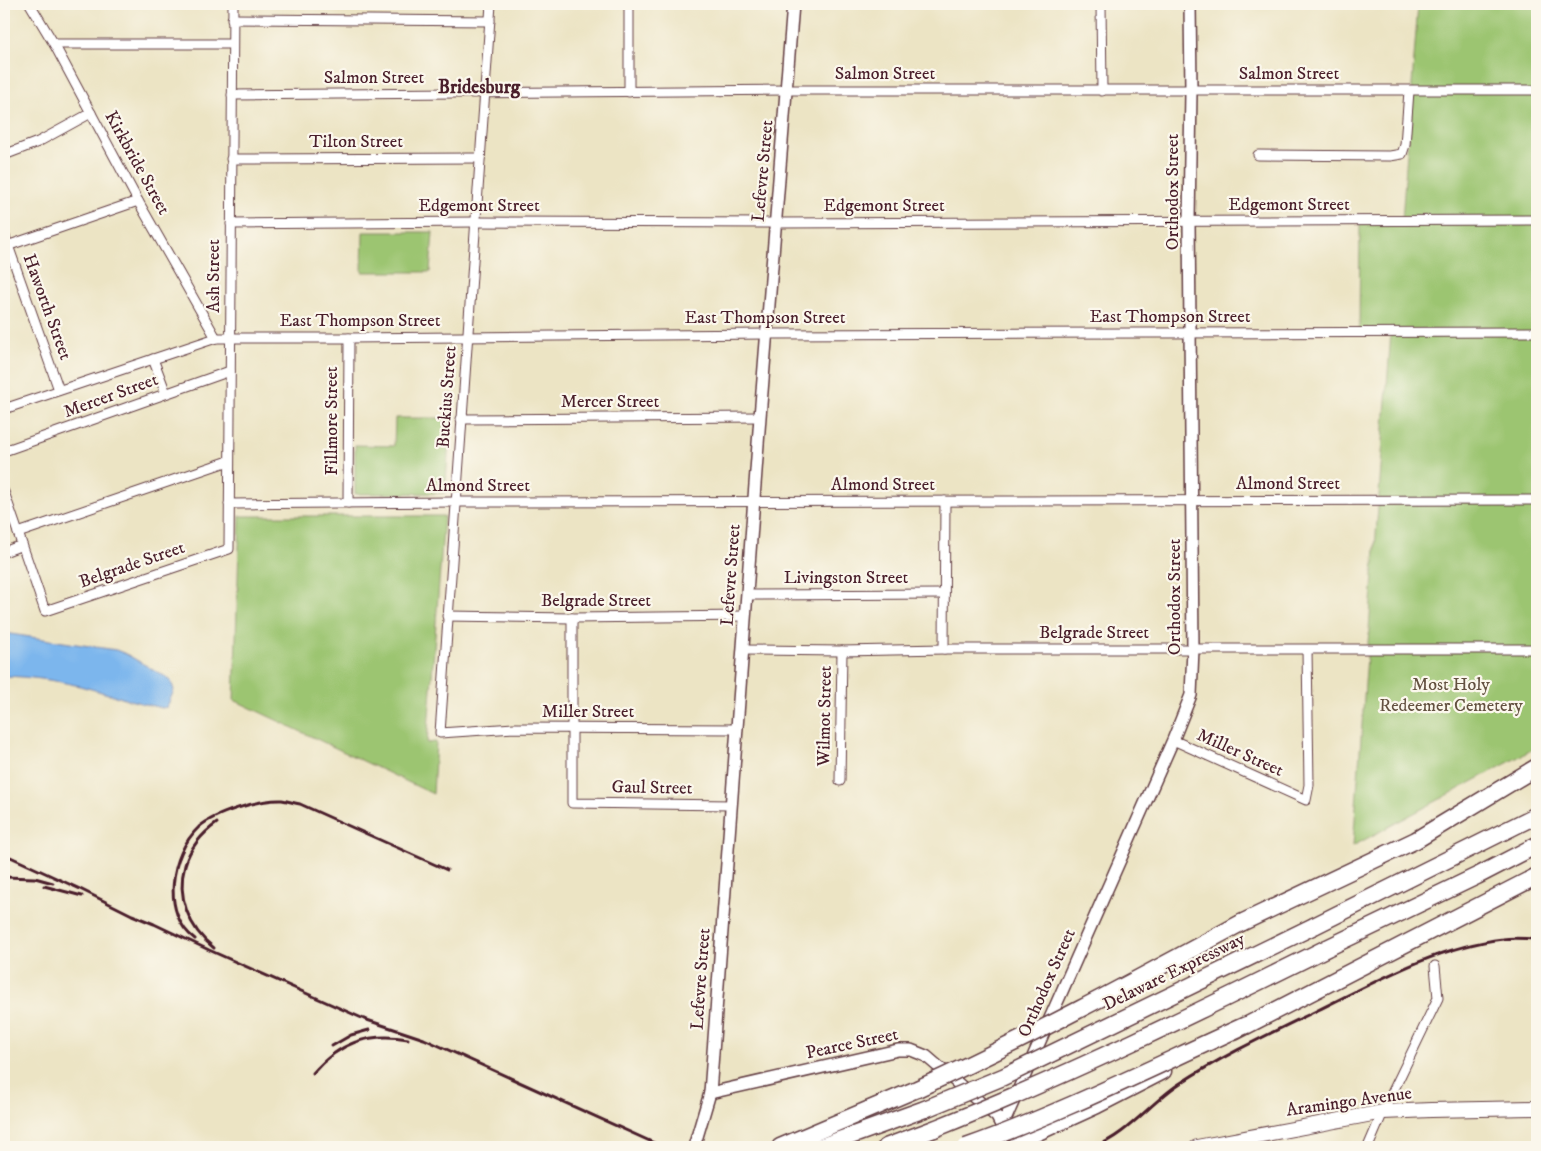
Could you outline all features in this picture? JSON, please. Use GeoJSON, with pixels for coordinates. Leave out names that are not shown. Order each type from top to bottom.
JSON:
{"type":"FeatureCollection","features":[{"type":"Feature","properties":{"kind":"highway"},"geometry":{"type":"LineString","coordinates":[[780,1147],[917,1089],[1093,1003],[1241,923],[1416,840],[1537,767]]}},
{"type":"Feature","properties":{"kind":"highway","name":"Delaware Expressway"},"geometry":{"type":"LineString","coordinates":[[820,1147],[925,1109],[1003,1076],[1537,816]]}},
{"type":"Feature","properties":{"kind":"highway"},"geometry":{"type":"LineString","coordinates":[[886,1147],[979,1111],[1142,1039],[1537,845]]}},
{"type":"Feature","properties":{"kind":"highway"},"geometry":{"type":"LineString","coordinates":[[966,1147],[1052,1113],[1246,1025],[1537,876]]}},
{"type":"Feature","properties":{"kind":"highway"},"geometry":{"type":"LineString","coordinates":[[1434,929],[1537,886]]}},
{"type":"Feature","properties":{"kind":"highway"},"geometry":{"type":"LineString","coordinates":[[1005,1147],[1097,1105],[1173,1066],[1246,1025]]}},
{"type":"Feature","properties":{"kind":"main road","name":"Aramingo Avenue"},"geometry":{"type":"LineString","coordinates":[[1203,1147],[1382,1112],[1537,1108]]}},
{"type":"Feature","properties":{"kind":"street","name":"Kirkbride Street"},"geometry":{"type":"LineString","coordinates":[[30,4],[54,44],[138,201],[216,338]]}},
{"type":"Feature","properties":{"kind":"street","name":"Ash Street"},"geometry":{"type":"LineString","coordinates":[[229,549],[233,4]]}},
{"type":"Feature","properties":{"kind":"street","name":"Buckius Street"},"geometry":{"type":"LineString","coordinates":[[440,733],[492,4]]}},
{"type":"Feature","properties":{"kind":"street"},"geometry":{"type":"LineString","coordinates":[[629,4],[629,92]]}},
{"type":"Feature","properties":{"kind":"street","name":"Lefevre Street"},"geometry":{"type":"LineString","coordinates":[[694,1147],[710,1093],[736,729],[744,650],[760,417],[793,4]]}},
{"type":"Feature","properties":{"kind":"street"},"geometry":{"type":"LineString","coordinates":[[1102,4],[1102,91]]}},
{"type":"Feature","properties":{"kind":"street","name":"Orthodox Street"},"geometry":{"type":"LineString","coordinates":[[991,1147],[1002,1127],[1173,740],[1191,695],[1193,649],[1189,221],[1192,91],[1190,4]]}},
{"type":"Feature","properties":{"kind":"street"},"geometry":{"type":"LineString","coordinates":[[232,19],[490,22]]}},
{"type":"Feature","properties":{"kind":"street"},"geometry":{"type":"LineString","coordinates":[[54,44],[232,44]]}},
{"type":"Feature","properties":{"kind":"street","name":"Salmon Street"},"geometry":{"type":"LineString","coordinates":[[232,95],[787,90],[1537,90]]}},
{"type":"Feature","properties":{"kind":"street"},"geometry":{"type":"LineString","coordinates":[[1258,155],[1390,156],[1402,154],[1405,145],[1409,90]]}},
{"type":"Feature","properties":{"kind":"street"},"geometry":{"type":"LineString","coordinates":[[4,155],[38,142],[91,113]]}},
{"type":"Feature","properties":{"kind":"street","name":"Tilton Street"},"geometry":{"type":"LineString","coordinates":[[231,160],[480,158]]}},
{"type":"Feature","properties":{"kind":"street"},"geometry":{"type":"LineString","coordinates":[[6,246],[138,201]]}},
{"type":"Feature","properties":{"kind":"street","name":"Edgemont Street"},"geometry":{"type":"LineString","coordinates":[[231,224],[1537,220]]}},
{"type":"Feature","properties":{"kind":"street","name":"Haworth Street"},"geometry":{"type":"LineString","coordinates":[[4,234],[6,246],[59,390]]}},
{"type":"Feature","properties":{"kind":"street","name":"East Thompson Street"},"geometry":{"type":"LineString","coordinates":[[4,409],[216,338],[1537,332]]}},
{"type":"Feature","properties":{"kind":"street","name":"Fillmore Street"},"geometry":{"type":"LineString","coordinates":[[348,504],[349,338]]}},
{"type":"Feature","properties":{"kind":"street"},"geometry":{"type":"LineString","coordinates":[[153,360],[166,394]]}},
{"type":"Feature","properties":{"kind":"street","name":"Mercer Street"},"geometry":{"type":"LineString","coordinates":[[4,451],[230,371]]}},
{"type":"Feature","properties":{"kind":"street","name":"Mercer Street"},"geometry":{"type":"LineString","coordinates":[[461,419],[760,417]]}},
{"type":"Feature","properties":{"kind":"street"},"geometry":{"type":"LineString","coordinates":[[18,533],[229,460]]}},
{"type":"Feature","properties":{"kind":"street"},"geometry":{"type":"LineString","coordinates":[[4,492],[22,545],[4,552]]}},
{"type":"Feature","properties":{"kind":"street","name":"Almond Street"},"geometry":{"type":"LineString","coordinates":[[229,504],[1537,500]]}},
{"type":"Feature","properties":{"kind":"street"},"geometry":{"type":"LineString","coordinates":[[944,649],[945,501]]}},
{"type":"Feature","properties":{"kind":"street","name":"Belgrade Street"},"geometry":{"type":"LineString","coordinates":[[22,545],[45,611],[229,549]]}},
{"type":"Feature","properties":{"kind":"street","name":"Livingston Street"},"geometry":{"type":"LineString","coordinates":[[747,595],[944,594]]}},
{"type":"Feature","properties":{"kind":"street","name":"Belgrade Street"},"geometry":{"type":"LineString","coordinates":[[447,616],[572,618],[745,616]]}},
{"type":"Feature","properties":{"kind":"street"},"geometry":{"type":"LineString","coordinates":[[572,618],[573,728]]}},
{"type":"Feature","properties":{"kind":"street","name":"Belgrade Street"},"geometry":{"type":"LineString","coordinates":[[744,650],[1534,649]]}},
{"type":"Feature","properties":{"kind":"street","name":"Miller Street"},"geometry":{"type":"LineString","coordinates":[[1173,740],[1306,800],[1309,785],[1308,650]]}},
{"type":"Feature","properties":{"kind":"street","name":"Wilmot Street"},"geometry":{"type":"LineString","coordinates":[[840,781],[842,651]]}},
{"type":"Feature","properties":{"kind":"street","name":"Miller Street"},"geometry":{"type":"LineString","coordinates":[[440,733],[514,728],[736,729]]}},
{"type":"Feature","properties":{"kind":"street","name":"Gaul Street"},"geometry":{"type":"LineString","coordinates":[[573,728],[573,803],[731,805]]}},
{"type":"Feature","properties":{"kind":"street"},"geometry":{"type":"LineString","coordinates":[[1368,1147],[1382,1112],[1438,998],[1435,966]]}},
{"type":"Feature","properties":{"kind":"street","name":"Pearce Street"},"geometry":{"type":"LineString","coordinates":[[710,1093],[898,1050],[911,1050],[926,1056],[973,1095],[997,1117],[1002,1127]]}},
{"type":"Feature","properties":{"kind":"green space","name":"Most Holy Redeemer Cemetery"},"geometry":{"type":"Polygon","coordinates":[[[1418,4],[1537,4],[1537,747],[1353,846],[1391,332],[1359,332],[1360,220],[1402,220],[1418,4]]]}},
{"type":"Feature","properties":{"kind":"green space"},"geometry":{"type":"Polygon","coordinates":[[[363,232],[433,232],[430,272],[362,272],[363,232]]]}},
{"type":"Feature","properties":{"kind":"green space"},"geometry":{"type":"Polygon","coordinates":[[[395,418],[451,418],[445,493],[355,494],[355,445],[394,446],[395,418]]]}},
{"type":"Feature","properties":{"kind":"green space"},"geometry":{"type":"Polygon","coordinates":[[[240,516],[444,516],[427,743],[436,742],[433,794],[234,700],[240,516]]]}},
{"type":"Feature","properties":{"kind":"water"},"geometry":{"type":"Polygon","coordinates":[[[4,633],[116,650],[166,677],[171,681],[174,690],[167,707],[162,708],[70,684],[37,678],[4,676],[4,633]]]}},
{"type":"Feature","properties":{"kind":"railway"},"geometry":{"type":"LineString","coordinates":[[195,939],[184,928],[177,915],[174,900],[173,884],[181,852],[189,839],[206,822],[226,812],[250,804],[273,800],[300,804],[447,870]]}},
{"type":"Feature","properties":{"kind":"railway"},"geometry":{"type":"LineString","coordinates":[[214,948],[191,922],[182,888],[185,865],[190,853],[202,836],[217,823]]}},
{"type":"Feature","properties":{"kind":"railway"},"geometry":{"type":"LineString","coordinates":[[4,854],[132,915],[364,1019],[424,1039],[663,1147]]}},
{"type":"Feature","properties":{"kind":"railway"},"geometry":{"type":"LineString","coordinates":[[4,877],[35,878],[53,883]]}},
{"type":"Feature","properties":{"kind":"railway"},"geometry":{"type":"LineString","coordinates":[[44,886],[82,896]]}},
{"type":"Feature","properties":{"kind":"railway"},"geometry":{"type":"LineString","coordinates":[[1094,1147],[1117,1135],[1168,1092],[1212,1064],[1406,967],[1478,943],[1507,938],[1537,939]]}},
{"type":"Feature","properties":{"kind":"railway"},"geometry":{"type":"LineString","coordinates":[[332,1046],[351,1035],[369,1030]]}},
{"type":"Feature","properties":{"kind":"railway"},"geometry":{"type":"LineString","coordinates":[[313,1073],[333,1054],[355,1042],[380,1037],[408,1039]]}},
{"type":"Feature","properties":{"kind":"district","name":"Bridesburg"},"geometry":{"type":"Point","coordinates":[479,87]}}]}
